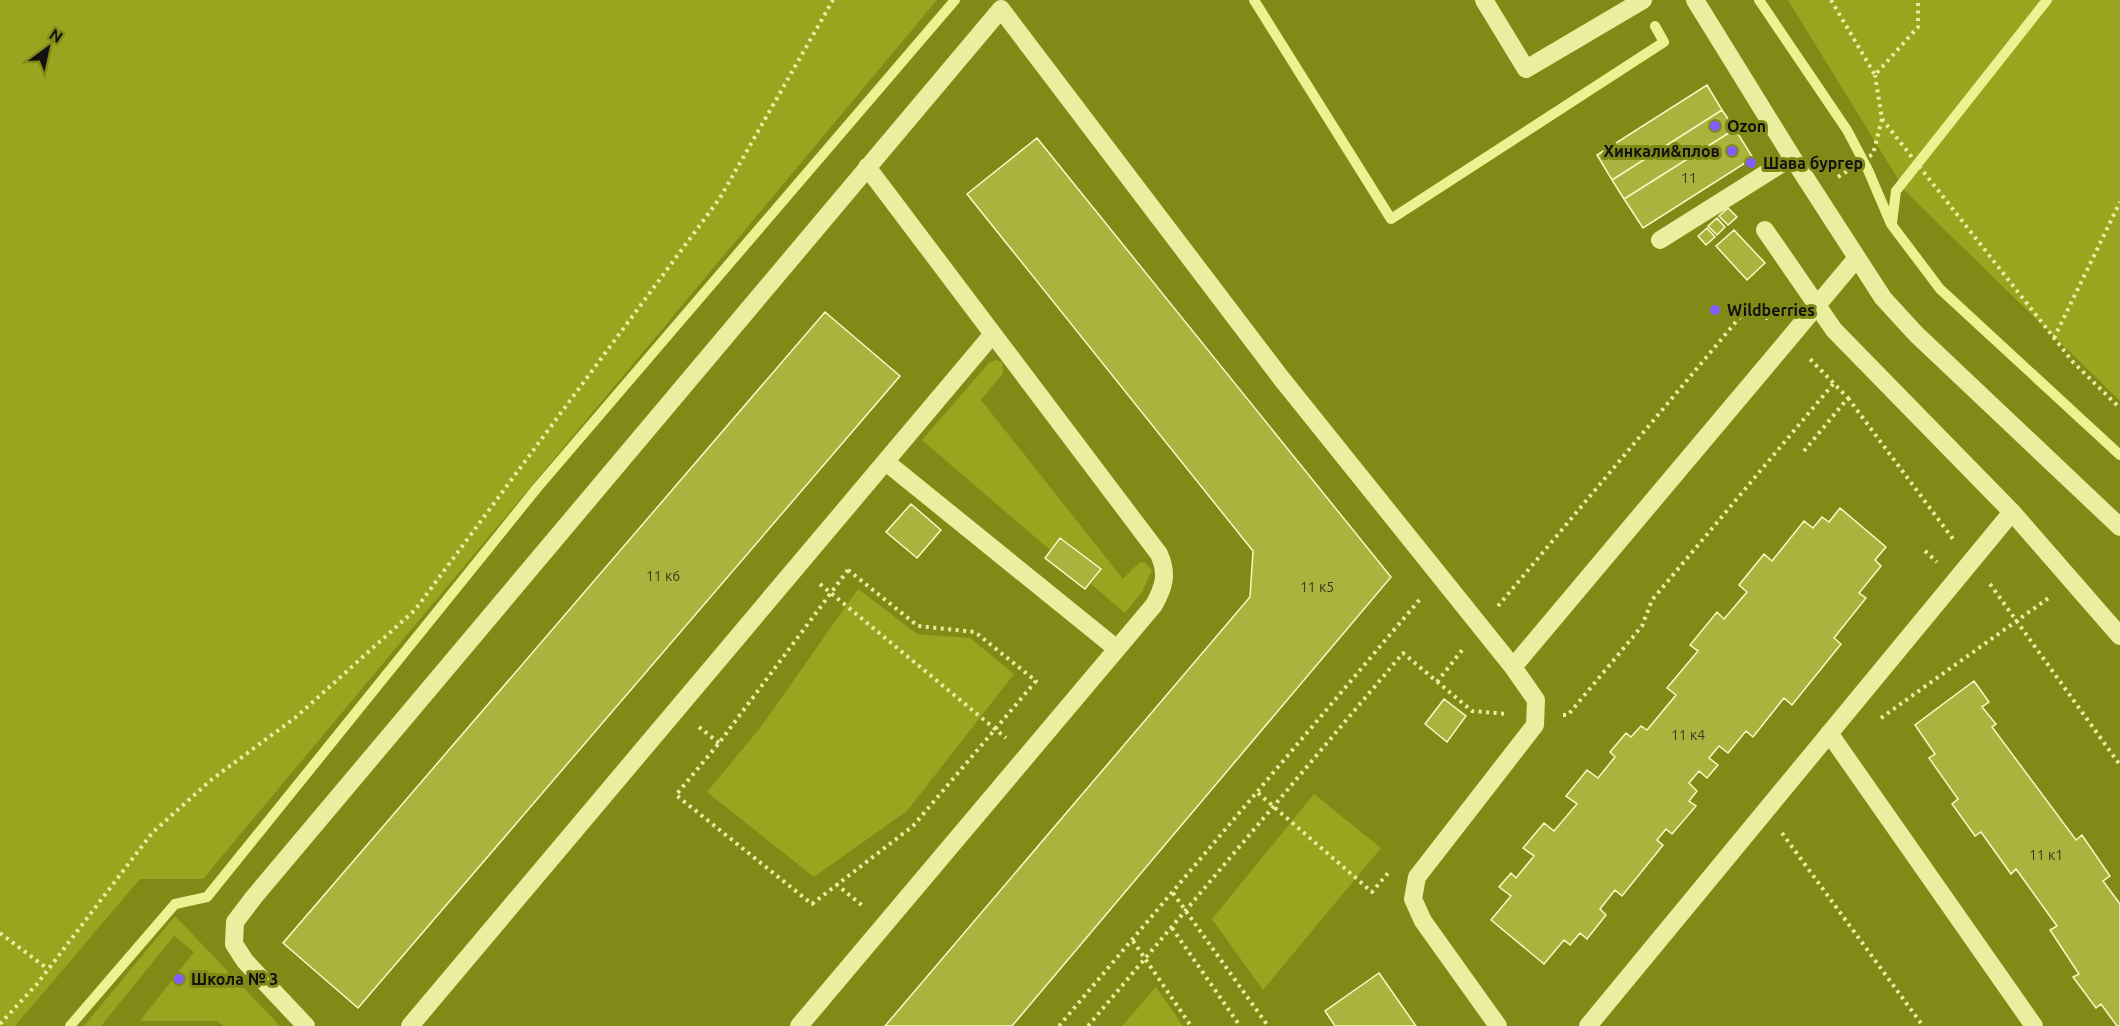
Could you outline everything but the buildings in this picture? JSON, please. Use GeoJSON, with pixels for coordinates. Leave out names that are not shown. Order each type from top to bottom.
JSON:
{"type":"FeatureCollection","features":[{"type":"Feature","properties":{"kind":"lane"},"geometry":{"type":"LineString","coordinates":[[1484,0],[1526,69],[1643,0]]}},
{"type":"Feature","properties":{"kind":"lane"},"geometry":{"type":"LineString","coordinates":[[1695,0],[1856,259],[1883,298],[1916,334],[2120,527]]}},
{"type":"Feature","properties":{"kind":"lane"},"geometry":{"type":"LineString","coordinates":[[306,1026],[245,961],[234,944],[235,922],[1001,9],[1281,378],[1513,667],[1536,700],[1537,715],[1528,736],[1417,878],[1413,899],[1423,921],[1498,1026]]}},
{"type":"Feature","properties":{"kind":"lane"},"geometry":{"type":"LineString","coordinates":[[1660,240],[1792,157]]}},
{"type":"Feature","properties":{"kind":"lane"},"geometry":{"type":"LineString","coordinates":[[799,1026],[1154,605],[1162,590],[1166,569],[1159,554],[867,167]]}},
{"type":"Feature","properties":{"kind":"lane"},"geometry":{"type":"LineString","coordinates":[[1765,230],[1833,330],[2012,512],[2120,636]]}},
{"type":"Feature","properties":{"kind":"lane"},"geometry":{"type":"LineString","coordinates":[[1513,667],[1856,259]]}},
{"type":"Feature","properties":{"kind":"lane"},"geometry":{"type":"LineString","coordinates":[[410,1026],[992,335]]}},
{"type":"Feature","properties":{"kind":"lane"},"geometry":{"type":"LineString","coordinates":[[886,462],[1116,649]]}},
{"type":"Feature","properties":{"kind":"lane"},"geometry":{"type":"LineString","coordinates":[[1588,1026],[2012,512]]}},
{"type":"Feature","properties":{"kind":"lane"},"geometry":{"type":"LineString","coordinates":[[1829,733],[2034,1026]]}},
{"type":"Feature","properties":{"kind":"path"},"geometry":{"type":"LineString","coordinates":[[0,1024],[48,969],[152,833],[211,780],[296,717],[415,610],[720,198],[833,0]]}},
{"type":"Feature","properties":{"kind":"path"},"geometry":{"type":"LineString","coordinates":[[1830,0],[1875,75],[1882,119],[1873,153],[1849,169]]}},
{"type":"Feature","properties":{"kind":"path"},"geometry":{"type":"LineString","coordinates":[[1875,75],[1918,27],[1918,0]]}},
{"type":"Feature","properties":{"kind":"path"},"geometry":{"type":"LineString","coordinates":[[1882,119],[2073,362],[2120,408]]}},
{"type":"Feature","properties":{"kind":"path"},"geometry":{"type":"LineString","coordinates":[[2054,338],[2120,202]]}},
{"type":"Feature","properties":{"kind":"path"},"geometry":{"type":"LineString","coordinates":[[1088,1026],[1403,652],[1472,711],[1568,715],[1641,626],[1652,600],[1834,383]]}},
{"type":"Feature","properties":{"kind":"path"},"geometry":{"type":"LineString","coordinates":[[1925,551],[1937,562]]}},
{"type":"Feature","properties":{"kind":"path"},"geometry":{"type":"LineString","coordinates":[[798,566],[1027,756]]}},
{"type":"Feature","properties":{"kind":"path"},"geometry":{"type":"LineString","coordinates":[[848,570],[918,626],[975,632],[1036,681],[996,729],[913,826],[812,904],[676,795],[848,570]]}},
{"type":"Feature","properties":{"kind":"path"},"geometry":{"type":"LineString","coordinates":[[1875,722],[2073,581]]}},
{"type":"Feature","properties":{"kind":"path"},"geometry":{"type":"LineString","coordinates":[[1993,587],[2120,765]]}},
{"type":"Feature","properties":{"kind":"path"},"geometry":{"type":"LineString","coordinates":[[1059,1026],[1424,594]]}},
{"type":"Feature","properties":{"kind":"path"},"geometry":{"type":"LineString","coordinates":[[1437,682],[1465,646]]}},
{"type":"Feature","properties":{"kind":"path"},"geometry":{"type":"LineString","coordinates":[[1258,793],[1372,892]]}},
{"type":"Feature","properties":{"kind":"path"},"geometry":{"type":"LineString","coordinates":[[1173,893],[1268,1026]]}},
{"type":"Feature","properties":{"kind":"path"},"geometry":{"type":"LineString","coordinates":[[1172,928],[1239,1026]]}},
{"type":"Feature","properties":{"kind":"path"},"geometry":{"type":"LineString","coordinates":[[0,933],[48,969]]}},
{"type":"Feature","properties":{"kind":"path"},"geometry":{"type":"LineString","coordinates":[[1133,941],[1191,1026]]}},
{"type":"Feature","properties":{"kind":"green space"},"geometry":{"type":"Polygon","coordinates":[[[0,0],[937,0],[203,879],[140,879],[15,1026],[0,1026],[0,0]]]}},
{"type":"Feature","properties":{"kind":"green space"},"geometry":{"type":"Polygon","coordinates":[[[1788,0],[2120,0],[2120,401],[1906,192],[1788,0]]]}},
{"type":"Feature","properties":{"kind":"green space"},"geometry":{"type":"Polygon","coordinates":[[[996,360],[1002,362],[1003,373],[981,400],[1123,579],[1139,563],[1144,562],[1152,570],[1142,592],[1125,613],[1091,584],[1102,568],[1060,537],[1050,550],[922,440],[989,363],[996,360]]]}},
{"type":"Feature","properties":{"kind":"green space"},"geometry":{"type":"Polygon","coordinates":[[[858,589],[917,634],[970,638],[1014,674],[907,811],[814,877],[707,792],[760,728],[858,589]]]}},
{"type":"Feature","properties":{"kind":"green space"},"geometry":{"type":"Polygon","coordinates":[[[1314,794],[1381,848],[1263,990],[1212,919],[1314,794]]]}},
{"type":"Feature","properties":{"kind":"green space","name":"Школа № 3"},"geometry":{"type":"Polygon","coordinates":[[[175,916],[280,1026],[224,1026],[216,1021],[140,1021],[194,952],[174,936],[101,1026],[84,1026],[175,916]]]}},
{"type":"Feature","properties":{"kind":"green space"},"geometry":{"type":"Polygon","coordinates":[[[1156,987],[1183,1026],[1122,1026],[1156,987]]]}},
{"type":"Feature","properties":{"kind":"waterway"},"geometry":{"type":"LineString","coordinates":[[70,1026],[175,904],[207,897],[537,488],[955,0]]}},
{"type":"Feature","properties":{"kind":"waterway"},"geometry":{"type":"LineString","coordinates":[[1254,0],[1391,219],[1664,42],[1655,26]]}},
{"type":"Feature","properties":{"kind":"waterway"},"geometry":{"type":"LineString","coordinates":[[1759,0],[1847,130],[1868,170],[1891,224],[1940,289],[2120,455]]}},
{"type":"Feature","properties":{"kind":"waterway"},"geometry":{"type":"LineString","coordinates":[[1892,223],[1896,191],[2047,0]]}},
{"type":"Feature","properties":{"kind":"place","name":"Ozon"},"geometry":{"type":"Point","coordinates":[1715,126]}},
{"type":"Feature","properties":{"kind":"place","name":"Хинкали&плов"},"geometry":{"type":"Point","coordinates":[1732,151]}},
{"type":"Feature","properties":{"kind":"place","name":"Шава бургер"},"geometry":{"type":"Point","coordinates":[1751,163]}},
{"type":"Feature","properties":{"kind":"place","name":"Wildberries"},"geometry":{"type":"Point","coordinates":[1715,310]}},
{"type":"Feature","properties":{"kind":"place","name":"Школа № 3"},"geometry":{"type":"Point","coordinates":[179,979]}}]}
